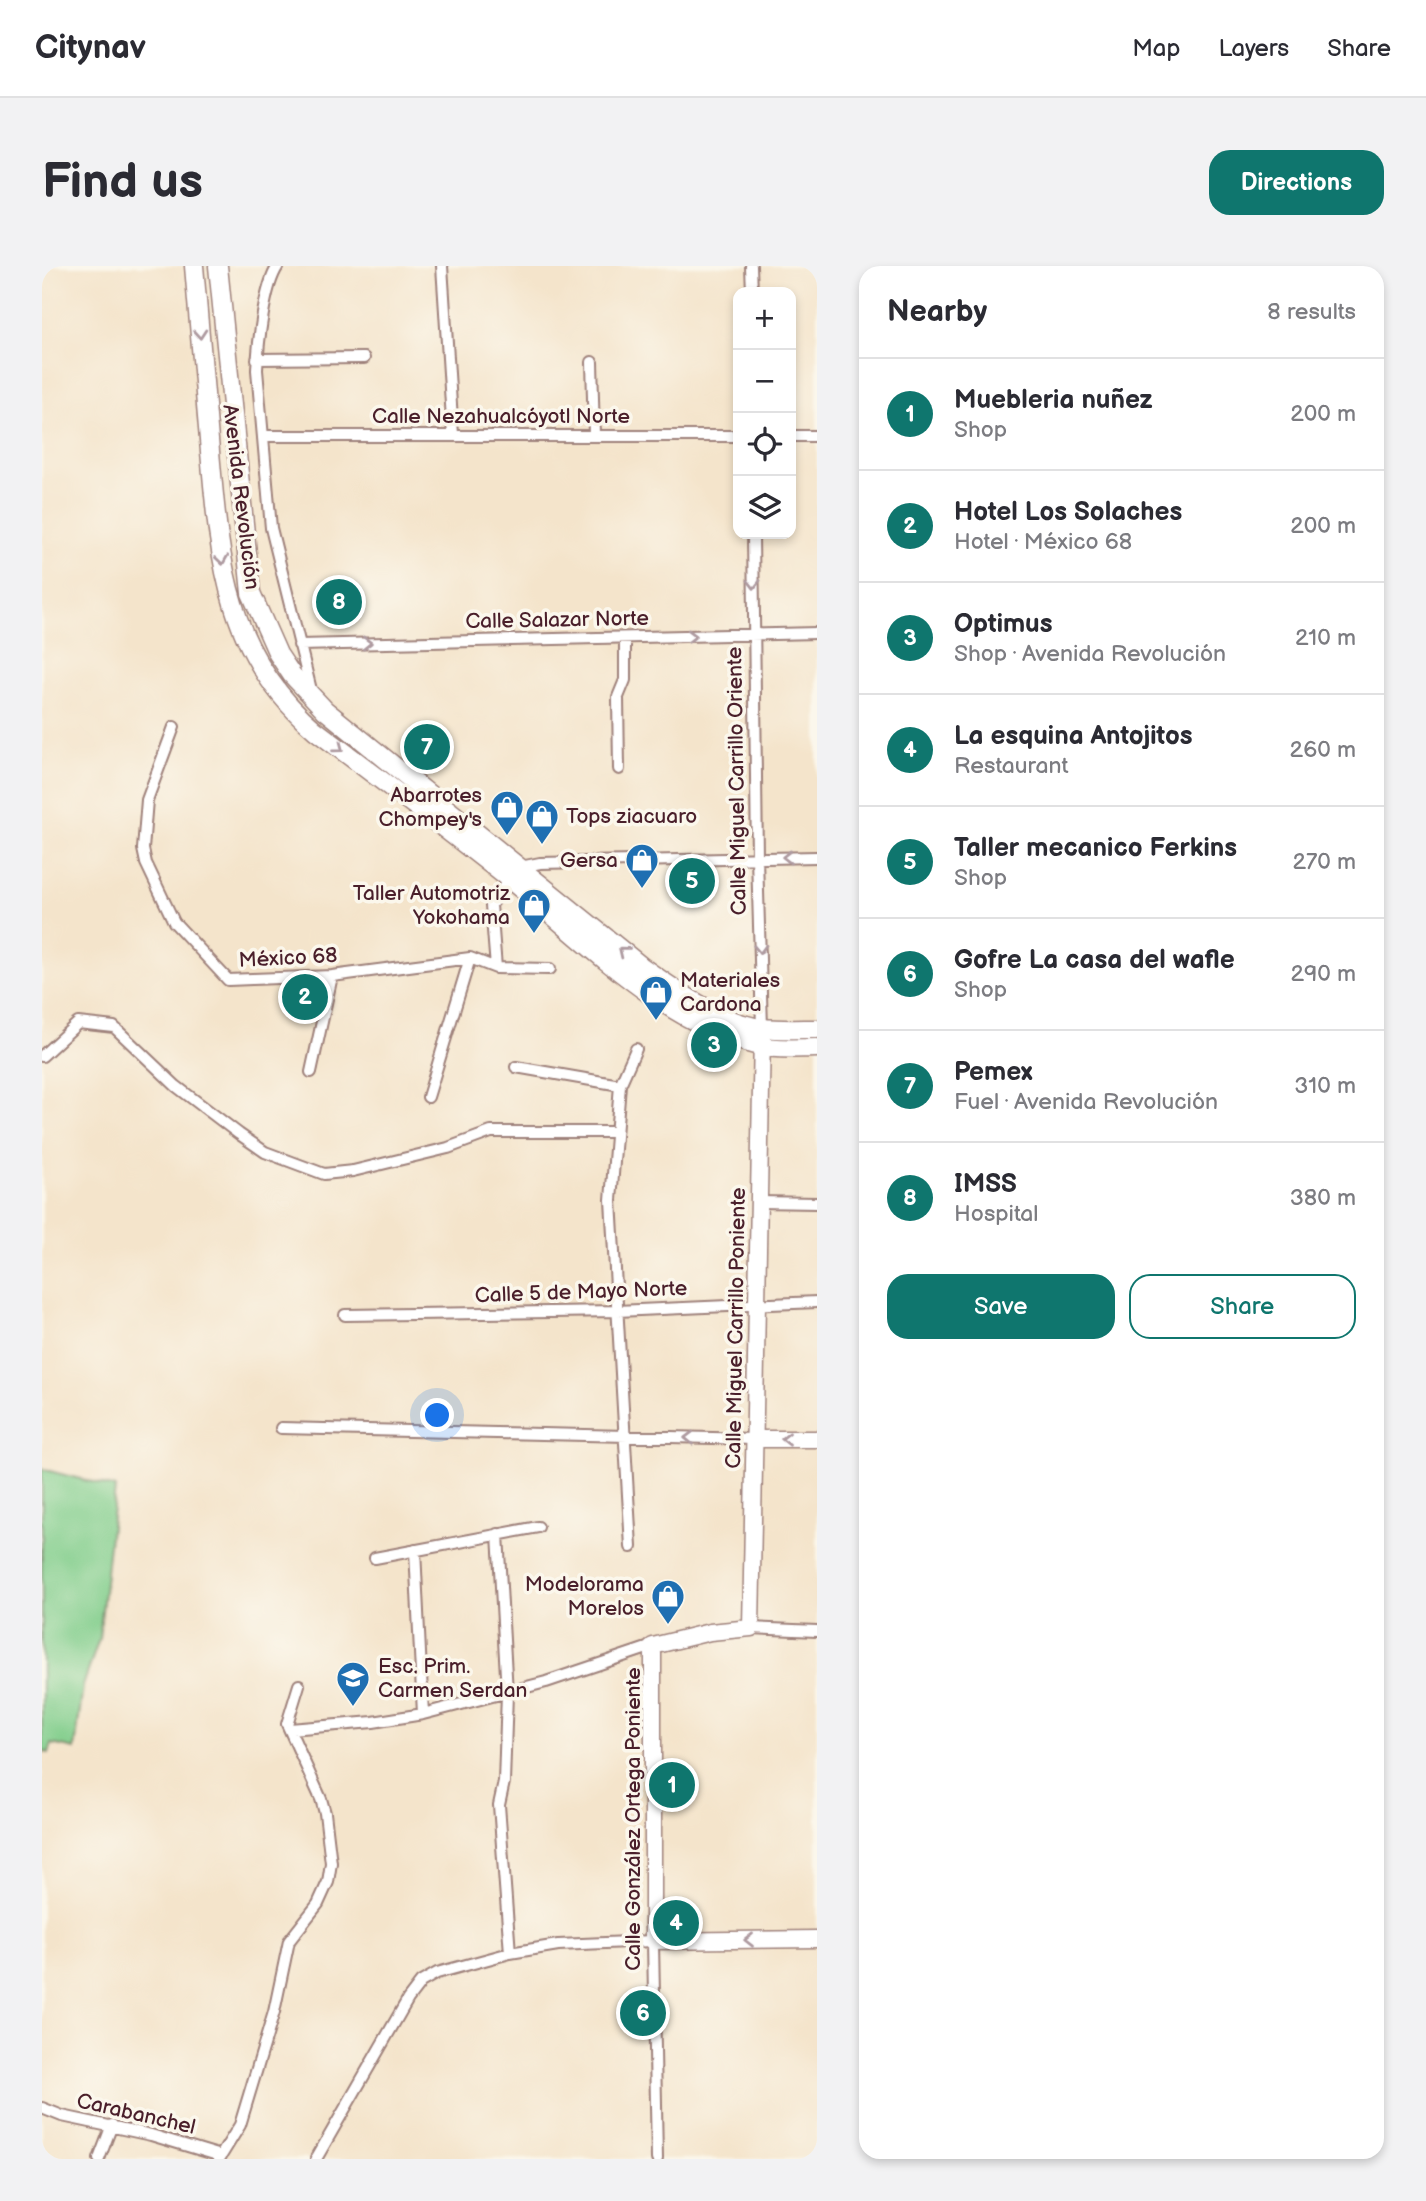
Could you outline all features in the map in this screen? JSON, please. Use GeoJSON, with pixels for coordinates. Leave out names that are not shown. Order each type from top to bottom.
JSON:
{"type":"FeatureCollection","features":[{"type":"Feature","properties":{"kind":"main road","name":"Avenida Revolución"},"geometry":{"type":"LineString","coordinates":[[194,266],[223,567],[232,607],[247,643],[267,678],[290,707],[304,720],[670,986],[706,1007],[750,1026],[817,1029]]}},
{"type":"Feature","properties":{"kind":"main road","name":"Avenida Revolución"},"geometry":{"type":"LineString","coordinates":[[218,266],[251,593],[278,653],[292,675],[312,696],[649,995],[711,1028],[761,1047],[817,1048]]}},
{"type":"Feature","properties":{"kind":"street"},"geometry":{"type":"LineString","coordinates":[[278,266],[270,280],[257,359],[271,528],[312,696]]}},
{"type":"Feature","properties":{"kind":"street"},"geometry":{"type":"LineString","coordinates":[[442,266],[453,435]]}},
{"type":"Feature","properties":{"kind":"street"},"geometry":{"type":"LineString","coordinates":[[751,266],[752,287]]}},
{"type":"Feature","properties":{"kind":"street"},"geometry":{"type":"LineString","coordinates":[[257,359],[364,358]]}},
{"type":"Feature","properties":{"kind":"street"},"geometry":{"type":"LineString","coordinates":[[592,362],[594,435]]}},
{"type":"Feature","properties":{"kind":"street","name":"Calle Nezahualcóyotl Norte"},"geometry":{"type":"LineString","coordinates":[[264,436],[733,436]]}},
{"type":"Feature","properties":{"kind":"street"},"geometry":{"type":"LineString","coordinates":[[796,436],[817,436]]}},
{"type":"Feature","properties":{"kind":"street","name":"Calle Miguel Carrillo Oriente"},"geometry":{"type":"LineString","coordinates":[[753,539],[762,1028]]}},
{"type":"Feature","properties":{"kind":"street","name":"Calle Salazar Norte"},"geometry":{"type":"LineString","coordinates":[[299,645],[817,633]]}},
{"type":"Feature","properties":{"kind":"street"},"geometry":{"type":"LineString","coordinates":[[619,769],[618,697],[625,680],[625,638]]}},
{"type":"Feature","properties":{"kind":"street","name":"México 68"},"geometry":{"type":"LineString","coordinates":[[174,727],[147,800],[143,849],[150,876],[174,922],[228,980],[332,976],[470,958],[496,968],[550,968]]}},
{"type":"Feature","properties":{"kind":"street"},"geometry":{"type":"LineString","coordinates":[[496,968],[491,905],[514,873],[540,863],[757,856],[817,857]]}},
{"type":"Feature","properties":{"kind":"street"},"geometry":{"type":"LineString","coordinates":[[428,1097],[470,958]]}},
{"type":"Feature","properties":{"kind":"street"},"geometry":{"type":"LineString","coordinates":[[311,1072],[332,976]]}},
{"type":"Feature","properties":{"kind":"street"},"geometry":{"type":"LineString","coordinates":[[42,1056],[78,1023],[114,1027],[176,1086],[239,1134],[265,1152],[324,1174],[353,1171],[435,1151],[491,1132],[616,1132]]}},
{"type":"Feature","properties":{"kind":"street","name":"Calle Miguel Carrillo Poniente"},"geometry":{"type":"LineString","coordinates":[[751,1628],[762,1028]]}},
{"type":"Feature","properties":{"kind":"street"},"geometry":{"type":"LineString","coordinates":[[631,1547],[611,1200],[620,1085],[636,1049]]}},
{"type":"Feature","properties":{"kind":"street"},"geometry":{"type":"LineString","coordinates":[[516,1068],[620,1085]]}},
{"type":"Feature","properties":{"kind":"street"},"geometry":{"type":"LineString","coordinates":[[758,1202],[817,1203]]}},
{"type":"Feature","properties":{"kind":"street","name":"Calle 5 de Mayo Norte"},"geometry":{"type":"LineString","coordinates":[[345,1315],[617,1311],[817,1302]]}},
{"type":"Feature","properties":{"kind":"street"},"geometry":{"type":"LineString","coordinates":[[281,1428],[817,1439]]}},
{"type":"Feature","properties":{"kind":"street"},"geometry":{"type":"LineString","coordinates":[[375,1558],[538,1527]]}},
{"type":"Feature","properties":{"kind":"street"},"geometry":{"type":"LineString","coordinates":[[498,1534],[507,1693],[504,1783],[499,1805],[510,1953]]}},
{"type":"Feature","properties":{"kind":"street"},"geometry":{"type":"LineString","coordinates":[[415,1550],[423,1714]]}},
{"type":"Feature","properties":{"kind":"street"},"geometry":{"type":"LineString","coordinates":[[289,1729],[373,1722],[423,1714],[507,1693],[653,1646],[710,1632],[751,1628],[817,1631]]}},
{"type":"Feature","properties":{"kind":"street","name":"Calle González Ortega Poniente"},"geometry":{"type":"LineString","coordinates":[[653,1646],[653,1941],[657,2159]]}},
{"type":"Feature","properties":{"kind":"street"},"geometry":{"type":"LineString","coordinates":[[220,2157],[240,2125],[274,2012],[289,1941],[318,1904],[328,1882],[331,1863],[325,1813],[321,1798],[287,1724],[299,1685]]}},
{"type":"Feature","properties":{"kind":"street"},"geometry":{"type":"LineString","coordinates":[[316,2159],[408,1999],[421,1982],[437,1973],[510,1953],[558,1945],[817,1939]]}},
{"type":"Feature","properties":{"kind":"street","name":"Carabanchel"},"geometry":{"type":"LineString","coordinates":[[42,2108],[62,2116],[112,2125],[220,2157]]}},
{"type":"Feature","properties":{"kind":"street"},"geometry":{"type":"LineString","coordinates":[[99,2159],[112,2125]]}},
{"type":"Feature","properties":{"kind":"green space"},"geometry":{"type":"Polygon","coordinates":[[[42,1469],[115,1488],[99,1639],[83,1686],[75,1749],[52,1744],[49,1753],[42,1751],[42,1469]]]}},
{"type":"Feature","properties":{"kind":"place","name":"IMSS"},"geometry":{"type":"Point","coordinates":[339,602]}},
{"type":"Feature","properties":{"kind":"place","name":"Pemex"},"geometry":{"type":"Point","coordinates":[427,747]}},
{"type":"Feature","properties":{"kind":"place","name":"Abarrotes Chompey's"},"geometry":{"type":"Point","coordinates":[507,837]}},
{"type":"Feature","properties":{"kind":"place","name":"Tops ziacuaro"},"geometry":{"type":"Point","coordinates":[542,846]}},
{"type":"Feature","properties":{"kind":"place","name":"Taller mecanico Ferkins"},"geometry":{"type":"Point","coordinates":[692,881]}},
{"type":"Feature","properties":{"kind":"place","name":"Gersa"},"geometry":{"type":"Point","coordinates":[642,890]}},
{"type":"Feature","properties":{"kind":"place","name":"Taller Automotriz Yokohama"},"geometry":{"type":"Point","coordinates":[534,935]}},
{"type":"Feature","properties":{"kind":"place","name":"Hotel Los Solaches"},"geometry":{"type":"Point","coordinates":[305,997]}},
{"type":"Feature","properties":{"kind":"place","name":"Materiales Cardona"},"geometry":{"type":"Point","coordinates":[656,1022]}},
{"type":"Feature","properties":{"kind":"place","name":"Optimus"},"geometry":{"type":"Point","coordinates":[714,1045]}},
{"type":"Feature","properties":{"kind":"place","name":"Modelorama Morelos"},"geometry":{"type":"Point","coordinates":[668,1626]}},
{"type":"Feature","properties":{"kind":"place","name":"Esc. Prim. Carmen Serdan"},"geometry":{"type":"Point","coordinates":[353,1708]}},
{"type":"Feature","properties":{"kind":"place","name":"Muebleria nuñez"},"geometry":{"type":"Point","coordinates":[672,1785]}},
{"type":"Feature","properties":{"kind":"place","name":"La esquina Antojitos"},"geometry":{"type":"Point","coordinates":[676,1923]}},
{"type":"Feature","properties":{"kind":"place","name":"Gofre La casa del wafle"},"geometry":{"type":"Point","coordinates":[643,2013]}}]}
